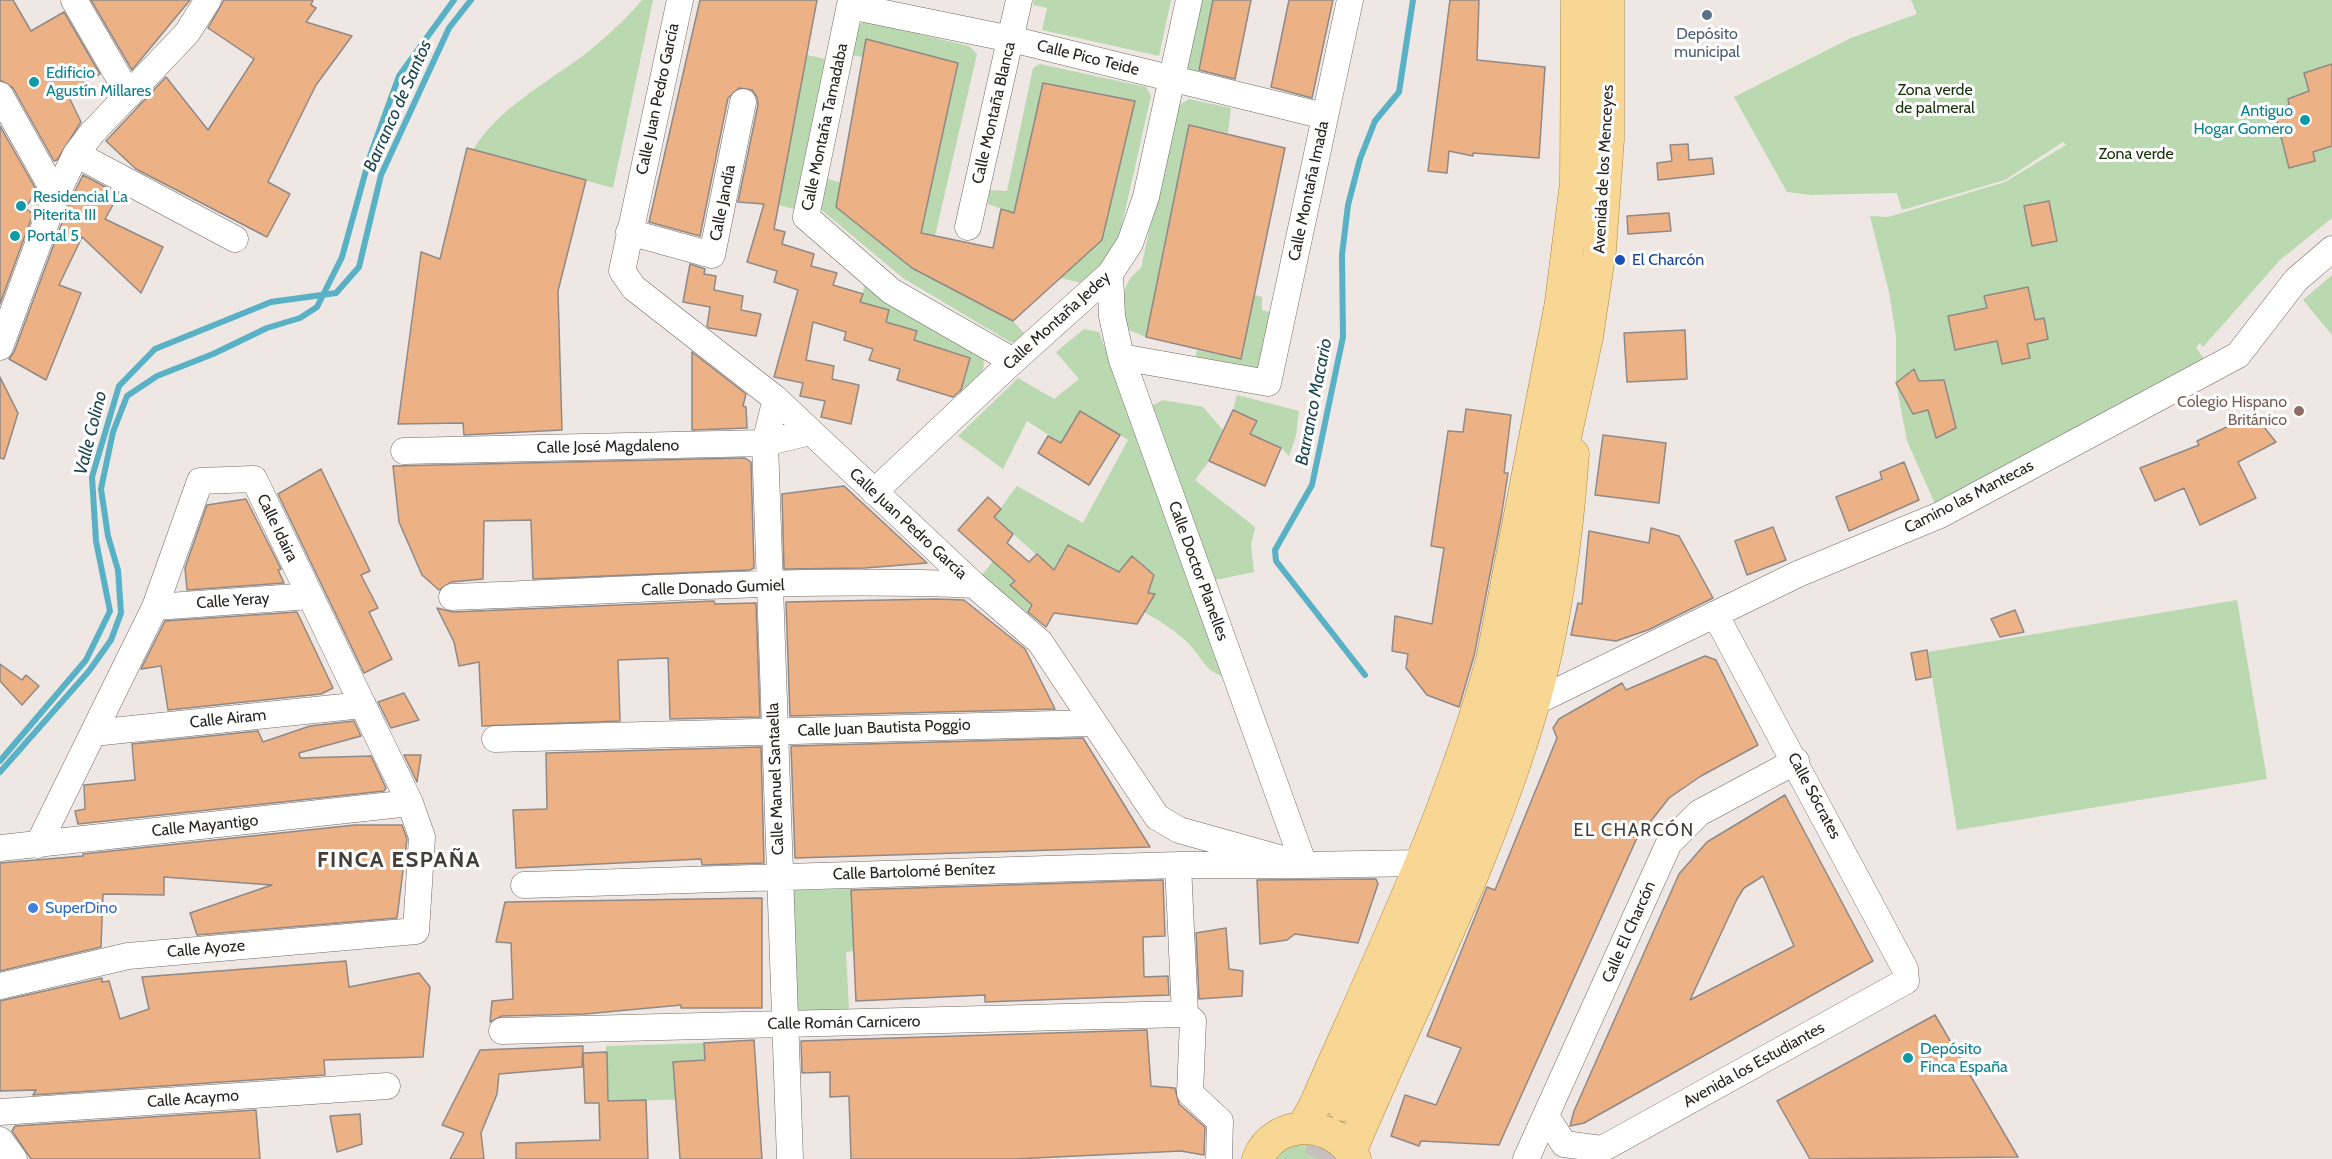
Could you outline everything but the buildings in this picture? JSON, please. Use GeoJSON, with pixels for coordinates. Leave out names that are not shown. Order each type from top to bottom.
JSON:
{"type":"FeatureCollection","features":[{"type":"Feature","properties":{"kind":"main road","name":"Avenida de los Menceyes"},"geometry":{"type":"LineString","coordinates":[[1561,303],[1576,183],[1577,0]]}},
{"type":"Feature","properties":{"kind":"main road","name":"Avenida de los Menceyes"},"geometry":{"type":"LineString","coordinates":[[1587,337],[1605,196],[1608,0]]}},
{"type":"Feature","properties":{"kind":"main road"},"geometry":{"type":"LineString","coordinates":[[1544,511],[1543,455],[1561,303]]}},
{"type":"Feature","properties":{"kind":"main road"},"geometry":{"type":"LineString","coordinates":[[1303,1127],[1316,1103],[1450,794],[1476,718],[1492,660],[1561,303]]}},
{"type":"Feature","properties":{"kind":"main road"},"geometry":{"type":"LineString","coordinates":[[1343,1105],[1454,852],[1483,778],[1518,656],[1544,511],[1561,456],[1587,337]]}},
{"type":"Feature","properties":{"kind":"main road"},"geometry":{"type":"LineString","coordinates":[[1258,1159],[1279,1135],[1303,1127],[1318,1128],[1339,1138],[1359,1156],[1495,820],[1533,703],[1553,614],[1571,499],[1573,456],[1581,404],[1587,337]]}},
{"type":"Feature","properties":{"kind":"street"},"geometry":{"type":"LineString","coordinates":[[74,0],[129,95]]}},
{"type":"Feature","properties":{"kind":"street","name":"Calle Juan Pedro García"},"geometry":{"type":"LineString","coordinates":[[680,0],[622,271],[634,288],[776,399],[974,585],[1040,642],[1157,817],[1179,830],[1304,865],[1420,863]]}},
{"type":"Feature","properties":{"kind":"street","name":"Calle Montaña Blanca"},"geometry":{"type":"LineString","coordinates":[[968,227],[1019,0]]}},
{"type":"Feature","properties":{"kind":"street","name":"Calle Montaña Jedey"},"geometry":{"type":"LineString","coordinates":[[874,492],[1013,361],[1110,274],[1130,243],[1146,196],[1189,0]]}},
{"type":"Feature","properties":{"kind":"street","name":"Calle Montaña Imada"},"geometry":{"type":"LineString","coordinates":[[1121,357],[1268,383],[1350,0]]}},
{"type":"Feature","properties":{"kind":"street"},"geometry":{"type":"LineString","coordinates":[[0,347],[56,195],[76,154],[92,133],[187,33],[204,2]]}},
{"type":"Feature","properties":{"kind":"street","name":"Calle Pico Teide"},"geometry":{"type":"LineString","coordinates":[[850,3],[1011,39],[1324,116]]}},
{"type":"Feature","properties":{"kind":"street","name":"Calle Montaña Tamadaba"},"geometry":{"type":"LineString","coordinates":[[850,3],[806,217],[891,291],[1013,361]]}},
{"type":"Feature","properties":{"kind":"street"},"geometry":{"type":"LineString","coordinates":[[0,94],[56,195]]}},
{"type":"Feature","properties":{"kind":"street","name":"Calle Jandía"},"geometry":{"type":"LineString","coordinates":[[629,232],[712,255],[743,102]]}},
{"type":"Feature","properties":{"kind":"street"},"geometry":{"type":"LineString","coordinates":[[76,154],[236,239]]}},
{"type":"Feature","properties":{"kind":"street","name":"Camino las Mantecas"},"geometry":{"type":"LineString","coordinates":[[1533,703],[1798,574],[1940,515],[2238,355],[2296,280],[2332,249]]}},
{"type":"Feature","properties":{"kind":"street","name":"Calle Doctor Planelles"},"geometry":{"type":"LineString","coordinates":[[1110,274],[1112,316],[1121,357],[1304,865]]}},
{"type":"Feature","properties":{"kind":"street","name":"Calle Manuel Santaella"},"geometry":{"type":"LineString","coordinates":[[776,399],[765,443],[790,1159]]}},
{"type":"Feature","properties":{"kind":"street","name":"Calle José Magdaleno"},"geometry":{"type":"LineString","coordinates":[[404,451],[765,443],[810,432]]}},
{"type":"Feature","properties":{"kind":"street","name":"Calle Idaira"},"geometry":{"type":"LineString","coordinates":[[38,845],[155,607],[200,481],[254,479],[410,804],[422,837],[416,931]]}},
{"type":"Feature","properties":{"kind":"street","name":"Calle Donado Gumiel"},"geometry":{"type":"LineString","coordinates":[[452,597],[770,586],[926,583],[974,585]]}},
{"type":"Feature","properties":{"kind":"street","name":"Calle Yeray"},"geometry":{"type":"LineString","coordinates":[[155,607],[310,596]]}},
{"type":"Feature","properties":{"kind":"street","name":"Calle Sócrates"},"geometry":{"type":"LineString","coordinates":[[1716,614],[1905,969],[1906,981]]}},
{"type":"Feature","properties":{"kind":"street","name":"Calle Airam"},"geometry":{"type":"LineString","coordinates":[[93,734],[363,705]]}},
{"type":"Feature","properties":{"kind":"street","name":"Calle Juan Bautista Poggio"},"geometry":{"type":"LineString","coordinates":[[495,739],[1093,723]]}},
{"type":"Feature","properties":{"kind":"street","name":"Calle El Charcón"},"geometry":{"type":"LineString","coordinates":[[1526,1159],[1669,843],[1699,813],[1796,761]]}},
{"type":"Feature","properties":{"kind":"street","name":"Calle Mayantigo"},"geometry":{"type":"LineString","coordinates":[[0,848],[410,804]]}},
{"type":"Feature","properties":{"kind":"street"},"geometry":{"type":"LineString","coordinates":[[1178,865],[1185,1014],[1193,1021],[1190,1092],[1220,1121],[1220,1159]]}},
{"type":"Feature","properties":{"kind":"street","name":"Calle Bartolomé Benítez"},"geometry":{"type":"LineString","coordinates":[[524,885],[1178,865],[1304,865]]}},
{"type":"Feature","properties":{"kind":"street","name":"Calle Ayoze"},"geometry":{"type":"LineString","coordinates":[[0,986],[128,956],[416,931]]}},
{"type":"Feature","properties":{"kind":"street","name":"Avenida los Estudiantes"},"geometry":{"type":"LineString","coordinates":[[1601,1154],[1906,981]]}},
{"type":"Feature","properties":{"kind":"street","name":"Calle Román Carnicero"},"geometry":{"type":"LineString","coordinates":[[502,1031],[1185,1014]]}},
{"type":"Feature","properties":{"kind":"street","name":"Calle Acaymo"},"geometry":{"type":"LineString","coordinates":[[0,1112],[387,1086]]}},
{"type":"Feature","properties":{"kind":"street"},"geometry":{"type":"LineString","coordinates":[[1546,1116],[1564,1144],[1601,1154]]}},
{"type":"Feature","properties":{"kind":"street"},"geometry":{"type":"LineString","coordinates":[[0,1140],[14,1159]]}},
{"type":"Feature","properties":{"kind":"green space"},"geometry":{"type":"Polygon","coordinates":[[[642,0],[653,0],[613,188],[473,150],[483,135],[509,109],[592,48],[622,22],[642,0]]]}},
{"type":"Feature","properties":{"kind":"green space"},"geometry":{"type":"Polygon","coordinates":[[[1034,0],[1171,0],[1159,56],[1042,30],[1047,8],[1033,5],[1034,0]]]}},
{"type":"Feature","properties":{"kind":"green space"},"geometry":{"type":"Polygon","coordinates":[[[1198,0],[1213,0],[1197,77],[1183,75],[1198,0]]]}},
{"type":"Feature","properties":{"kind":"green space"},"geometry":{"type":"Polygon","coordinates":[[[1911,0],[2332,0],[2332,218],[2280,260],[2203,347],[2200,343],[2196,347],[2211,370],[1940,515],[1907,441],[1896,383],[1896,336],[1889,292],[1870,216],[1888,217],[2005,182],[2066,145],[2063,142],[2005,180],[1902,210],[1897,193],[1811,195],[1787,192],[1734,97],[1851,38],[1917,14],[1911,0]]]}},
{"type":"Feature","properties":{"kind":"green space"},"geometry":{"type":"Polygon","coordinates":[[[864,21],[969,46],[977,54],[935,236],[921,233],[866,40],[863,57],[850,55],[855,28],[864,21]]]}},
{"type":"Feature","properties":{"kind":"green space"},"geometry":{"type":"Polygon","coordinates":[[[807,55],[825,59],[794,209],[778,205],[807,55]]]}},
{"type":"Feature","properties":{"kind":"green space"},"geometry":{"type":"Polygon","coordinates":[[[1040,64],[1146,87],[1151,96],[1119,238],[1109,257],[1086,284],[1060,278],[1102,240],[1135,101],[1014,213],[988,204],[989,190],[1007,191],[1033,68],[1040,64]]]}},
{"type":"Feature","properties":{"kind":"green space"},"geometry":{"type":"Polygon","coordinates":[[[1189,99],[1231,108],[1228,133],[1189,125],[1146,337],[1129,330],[1123,304],[1125,288],[1141,268],[1176,107],[1189,99]]]}},
{"type":"Feature","properties":{"kind":"green space"},"geometry":{"type":"Polygon","coordinates":[[[826,178],[841,183],[912,268],[1013,321],[1028,337],[1021,343],[1010,342],[903,278],[819,208],[826,178]]]}},
{"type":"Feature","properties":{"kind":"green space"},"geometry":{"type":"Polygon","coordinates":[[[2332,275],[2332,335],[2303,300],[2332,275]]]}},
{"type":"Feature","properties":{"kind":"green space"},"geometry":{"type":"Polygon","coordinates":[[[866,280],[983,357],[981,375],[958,399],[970,357],[914,340],[917,331],[886,322],[889,310],[860,302],[866,280]]]}},
{"type":"Feature","properties":{"kind":"green space"},"geometry":{"type":"Polygon","coordinates":[[[1254,295],[1262,297],[1262,310],[1274,313],[1261,369],[1253,373],[1195,361],[1197,350],[1241,359],[1254,295]]]}},
{"type":"Feature","properties":{"kind":"green space"},"geometry":{"type":"Polygon","coordinates":[[[1084,329],[1099,332],[1228,678],[1214,672],[1182,638],[1144,612],[1155,595],[1148,593],[1154,575],[1133,556],[1119,572],[1068,545],[1028,613],[981,576],[993,561],[1028,590],[1048,565],[994,517],[1017,486],[1083,523],[1128,440],[1081,411],[1061,443],[1027,421],[1003,469],[958,436],[1018,378],[1054,399],[1079,379],[1056,352],[1084,329]]]}},
{"type":"Feature","properties":{"kind":"green space"},"geometry":{"type":"Polygon","coordinates":[[[1237,395],[1299,411],[1296,436],[1289,456],[1281,448],[1250,434],[1257,420],[1233,410],[1237,395]]]}},
{"type":"Feature","properties":{"kind":"green space"},"geometry":{"type":"Polygon","coordinates":[[[1163,400],[1203,407],[1223,430],[1209,461],[1195,480],[1255,527],[1251,545],[1254,572],[1211,581],[1151,406],[1163,400]]]}},
{"type":"Feature","properties":{"kind":"green space"},"geometry":{"type":"Polygon","coordinates":[[[2237,600],[2267,779],[1957,830],[1928,652],[2237,600]]]}},
{"type":"Feature","properties":{"kind":"green space"},"geometry":{"type":"Polygon","coordinates":[[[851,889],[854,951],[846,952],[849,1010],[795,1011],[792,893],[794,890],[851,889]]]}},
{"type":"Feature","properties":{"kind":"green space"},"geometry":{"type":"Polygon","coordinates":[[[704,1043],[708,1099],[608,1101],[606,1046],[704,1043]]]}},
{"type":"Feature","properties":{"kind":"green space"},"geometry":{"type":"Polygon","coordinates":[[[1316,1139],[1343,1159],[1271,1159],[1277,1151],[1316,1139]]]}},
{"type":"Feature","properties":{"kind":"waterway","name":"Barranco de Santos"},"geometry":{"type":"LineString","coordinates":[[0,772],[89,671],[111,640],[121,613],[118,570],[108,536],[101,489],[113,432],[127,396],[157,376],[213,354],[267,328],[300,318],[317,307],[342,257],[370,156],[399,76],[454,0]]}},
{"type":"Feature","properties":{"kind":"waterway","name":"Valle Colino"},"geometry":{"type":"LineString","coordinates":[[0,761],[86,660],[110,611],[96,541],[92,477],[119,386],[155,349],[271,302],[336,293],[359,267],[381,175],[449,28],[471,0]]}},
{"type":"Feature","properties":{"kind":"waterway","name":"Barranco Macario"},"geometry":{"type":"LineString","coordinates":[[1365,675],[1276,561],[1275,550],[1312,485],[1343,337],[1342,255],[1348,205],[1360,159],[1375,121],[1399,92],[1413,0]]}},
{"type":"Feature","properties":{"kind":"tunnel"},"geometry":{"type":"LineString","coordinates":[[1319,1159],[1341,1111]]}},
{"type":"Feature","properties":{"kind":"place","name":"Depósito municipal"},"geometry":{"type":"Point","coordinates":[1707,15]}},
{"type":"Feature","properties":{"kind":"place","name":"Edificio Agustín Millares"},"geometry":{"type":"Point","coordinates":[34,82]}},
{"type":"Feature","properties":{"kind":"place","name":"Antiguo Hogar Gomero"},"geometry":{"type":"Point","coordinates":[2305,120]}},
{"type":"Feature","properties":{"kind":"place","name":"Residencial La Piterita III"},"geometry":{"type":"Point","coordinates":[21,206]}},
{"type":"Feature","properties":{"kind":"place","name":"Portal 5"},"geometry":{"type":"Point","coordinates":[15,236]}},
{"type":"Feature","properties":{"kind":"place","name":"El Charcón"},"geometry":{"type":"Point","coordinates":[1620,260]}},
{"type":"Feature","properties":{"kind":"place","name":"Colegio Hispano Británico"},"geometry":{"type":"Point","coordinates":[2299,411]}},
{"type":"Feature","properties":{"kind":"place","name":"SuperDino"},"geometry":{"type":"Point","coordinates":[33,908]}},
{"type":"Feature","properties":{"kind":"place","name":"Depósito Finca España"},"geometry":{"type":"Point","coordinates":[1908,1058]}},
{"type":"Feature","properties":{"kind":"district","name":"EL CHARCÓN"},"geometry":{"type":"Point","coordinates":[1634,831]}},
{"type":"Feature","properties":{"kind":"district","name":"FINCA ESPAÑA"},"geometry":{"type":"Point","coordinates":[399,861]}},
{"type":"Feature","properties":{"kind":"park label","name":"Zona verde de palmeral"},"geometry":{"type":"Point","coordinates":[1935,99]}},
{"type":"Feature","properties":{"kind":"park label","name":"Zona verde"},"geometry":{"type":"Point","coordinates":[2136,154]}}]}
